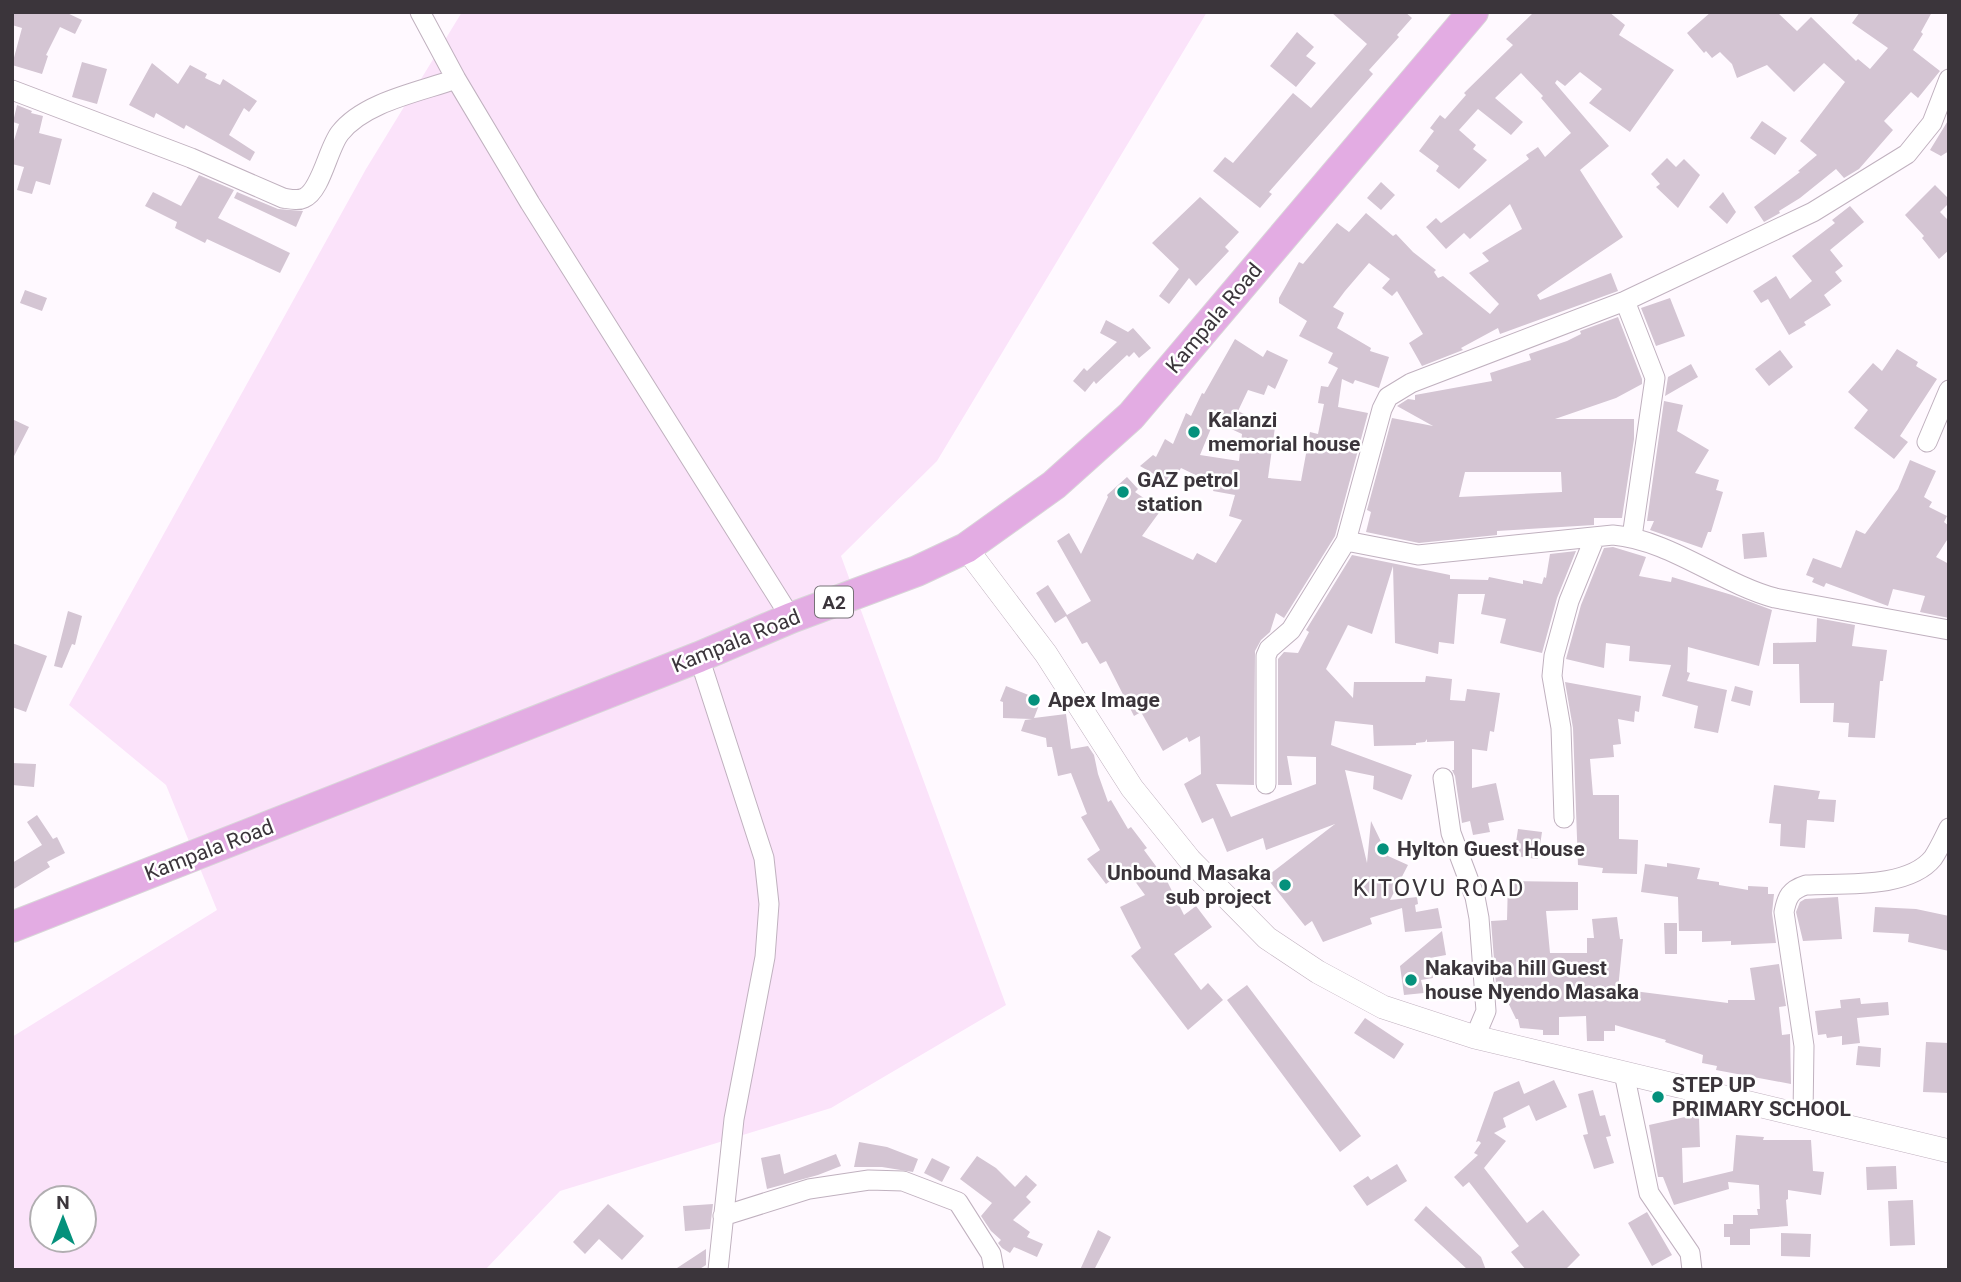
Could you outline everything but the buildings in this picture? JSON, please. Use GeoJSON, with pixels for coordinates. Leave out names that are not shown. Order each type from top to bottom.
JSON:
{"type":"FeatureCollection","features":[{"type":"Feature","properties":{"kind":"main road","name":"Kampala Road"},"geometry":{"type":"LineString","coordinates":[[12,927],[699,657],[791,618],[917,571],[967,548],[1054,485],[1130,416],[1472,12]]}},
{"type":"Feature","properties":{"kind":"street"},"geometry":{"type":"LineString","coordinates":[[420,12],[456,79],[537,214],[791,618]]}},
{"type":"Feature","properties":{"kind":"street"},"geometry":{"type":"LineString","coordinates":[[12,90],[191,158],[283,198],[295,200],[313,192],[337,136],[352,119],[372,108],[456,79]]}},
{"type":"Feature","properties":{"kind":"street"},"geometry":{"type":"LineString","coordinates":[[1266,784],[1266,656],[1269,649],[1290,630],[1346,541],[1382,409],[1388,397],[1411,383],[1625,301],[1813,212],[1907,154],[1932,122],[1949,79]]}},
{"type":"Feature","properties":{"kind":"street"},"geometry":{"type":"LineString","coordinates":[[1625,301],[1655,379],[1632,537]]}},
{"type":"Feature","properties":{"kind":"street"},"geometry":{"type":"LineString","coordinates":[[1927,442],[1949,390]]}},
{"type":"Feature","properties":{"kind":"street"},"geometry":{"type":"LineString","coordinates":[[1346,541],[1419,555],[1595,537],[1632,537],[1655,545],[1752,592],[1949,630]]}},
{"type":"Feature","properties":{"kind":"street"},"geometry":{"type":"LineString","coordinates":[[1564,818],[1561,728],[1552,676],[1554,656],[1569,601],[1595,537]]}},
{"type":"Feature","properties":{"kind":"street"},"geometry":{"type":"LineString","coordinates":[[967,548],[1046,654],[1132,788],[1190,860],[1267,938],[1318,972],[1383,1007],[1475,1037],[1949,1151]]}},
{"type":"Feature","properties":{"kind":"street"},"geometry":{"type":"LineString","coordinates":[[699,657],[764,858],[769,904],[765,957],[734,1119],[718,1270]]}},
{"type":"Feature","properties":{"kind":"street"},"geometry":{"type":"LineString","coordinates":[[1443,778],[1451,833],[1475,897],[1479,918],[1486,1011],[1475,1037]]}},
{"type":"Feature","properties":{"kind":"street"},"geometry":{"type":"LineString","coordinates":[[1803,1115],[1804,1046],[1786,931],[1784,912],[1787,896],[1796,888],[1806,885],[1884,881],[1913,874],[1932,858],[1949,828]]}},
{"type":"Feature","properties":{"kind":"street"},"geometry":{"type":"LineString","coordinates":[[1624,1073],[1649,1193],[1690,1253],[1692,1270]]}},
{"type":"Feature","properties":{"kind":"street"},"geometry":{"type":"LineString","coordinates":[[723,1216],[809,1189],[869,1180],[903,1181],[958,1202],[991,1254],[994,1270]]}},
{"type":"Feature","properties":{"kind":"shaded area"},"geometry":{"type":"Polygon","coordinates":[[[462,12],[1207,12],[937,461],[841,556],[1006,1005],[831,1108],[560,1191],[485,1270],[12,1270],[12,1037],[217,910],[166,785],[69,705],[366,169],[462,12]]]}},
{"type":"Feature","properties":{"kind":"place","name":"Kalanzi memorial house"},"geometry":{"type":"Point","coordinates":[1194,432]}},
{"type":"Feature","properties":{"kind":"place","name":"GAZ petrol station"},"geometry":{"type":"Point","coordinates":[1123,492]}},
{"type":"Feature","properties":{"kind":"place","name":"Apex Image"},"geometry":{"type":"Point","coordinates":[1034,700]}},
{"type":"Feature","properties":{"kind":"place","name":"Hylton Guest House"},"geometry":{"type":"Point","coordinates":[1383,849]}},
{"type":"Feature","properties":{"kind":"place","name":"Unbound Masaka sub project"},"geometry":{"type":"Point","coordinates":[1285,885]}},
{"type":"Feature","properties":{"kind":"place","name":"Nakaviba hill Guest house Nyendo Masaka"},"geometry":{"type":"Point","coordinates":[1411,980]}},
{"type":"Feature","properties":{"kind":"place","name":"STEP UP PRIMARY SCHOOL"},"geometry":{"type":"Point","coordinates":[1658,1097]}},
{"type":"Feature","properties":{"kind":"district","name":"KITOVU ROAD"},"geometry":{"type":"Point","coordinates":[1439,888]}}]}
